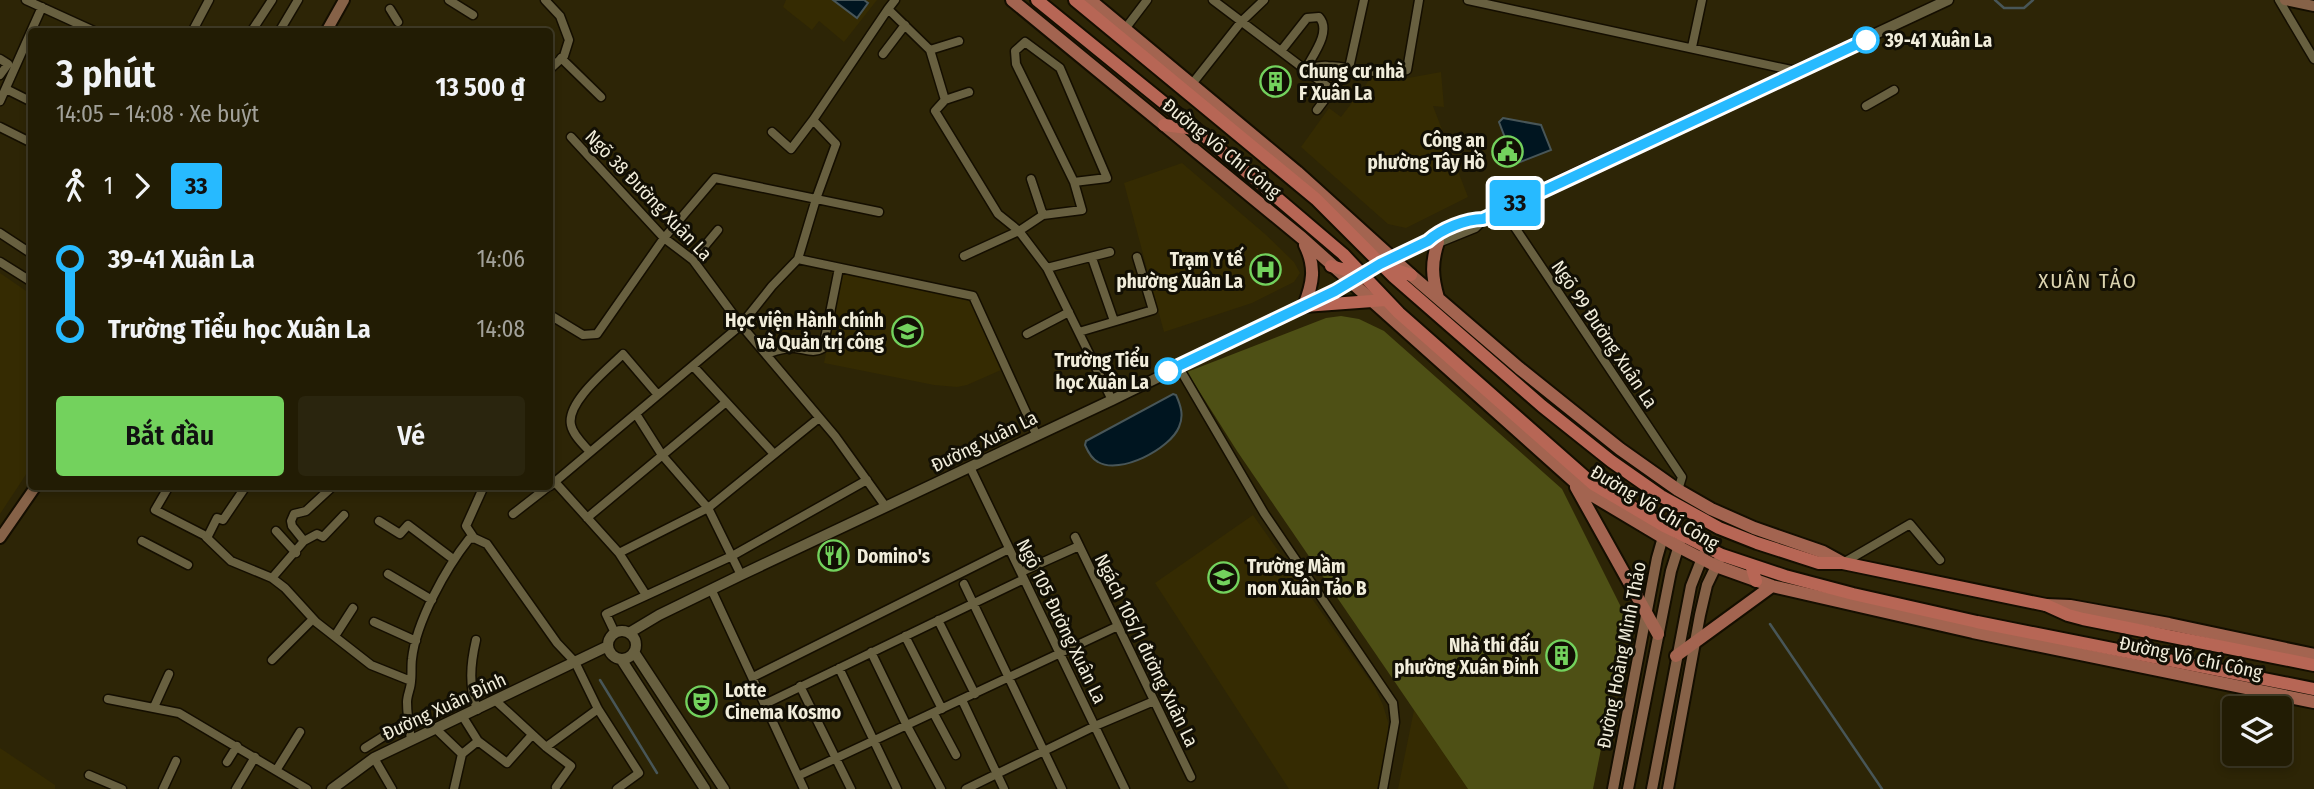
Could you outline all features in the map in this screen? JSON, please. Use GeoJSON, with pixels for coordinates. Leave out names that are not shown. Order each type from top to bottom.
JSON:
{"type":"FeatureCollection","features":[{"type":"Feature","properties":{"kind":"highway","name":"Đường Võ Chí Công"},"geometry":{"type":"LineString","coordinates":[[1037,0],[1196,129],[1323,237],[1411,323],[1592,484],[1680,541],[1719,561],[1751,565],[1842,591],[1977,622],[2314,690]]}},
{"type":"Feature","properties":{"kind":"highway","name":"Đường Võ Chí Công"},"geometry":{"type":"LineString","coordinates":[[1075,0],[1316,199],[1352,235],[1386,261],[1542,406],[1611,461],[1661,496],[1703,520],[1757,543],[1819,563],[1843,563],[2046,605],[2083,619],[2314,665]]}},
{"type":"Feature","properties":{"kind":"highway"},"geometry":{"type":"LineString","coordinates":[[1164,125],[1196,129]]}},
{"type":"Feature","properties":{"kind":"highway"},"geometry":{"type":"LineString","coordinates":[[1351,220],[1352,235]]}},
{"type":"Feature","properties":{"kind":"highway"},"geometry":{"type":"LineString","coordinates":[[1386,261],[1411,275]]}},
{"type":"Feature","properties":{"kind":"highway"},"geometry":{"type":"LineString","coordinates":[[1331,266],[1364,275]]}},
{"type":"Feature","properties":{"kind":"highway"},"geometry":{"type":"LineString","coordinates":[[1304,306],[1386,300]]}},
{"type":"Feature","properties":{"kind":"highway"},"geometry":{"type":"LineString","coordinates":[[1411,323],[1415,338]]}},
{"type":"Feature","properties":{"kind":"highway"},"geometry":{"type":"LineString","coordinates":[[1585,491],[1621,502]]}},
{"type":"Feature","properties":{"kind":"highway"},"geometry":{"type":"LineString","coordinates":[[1751,565],[1756,581]]}},
{"type":"Feature","properties":{"kind":"main road"},"geometry":{"type":"LineString","coordinates":[[328,28],[344,0]]}},
{"type":"Feature","properties":{"kind":"main road","name":"Đường Võ Chí Công"},"geometry":{"type":"LineString","coordinates":[[1012,0],[1302,238],[1585,491],[1664,532]]}},
{"type":"Feature","properties":{"kind":"main road","name":"Đường Võ Chí Công"},"geometry":{"type":"LineString","coordinates":[[1090,0],[1351,220],[1386,261]]}},
{"type":"Feature","properties":{"kind":"main road"},"geometry":{"type":"LineString","coordinates":[[2282,0],[2314,6]]}},
{"type":"Feature","properties":{"kind":"main road"},"geometry":{"type":"LineString","coordinates":[[1302,238],[1312,259],[1314,279],[1304,306]]}},
{"type":"Feature","properties":{"kind":"main road"},"geometry":{"type":"LineString","coordinates":[[1433,241],[1432,275],[1438,298]]}},
{"type":"Feature","properties":{"kind":"main road","name":"Đường Võ Chí Công"},"geometry":{"type":"LineString","coordinates":[[1411,275],[1592,427],[1680,484],[1711,509],[1823,552],[1843,563]]}},
{"type":"Feature","properties":{"kind":"main road"},"geometry":{"type":"LineString","coordinates":[[1572,480],[1658,634]]}},
{"type":"Feature","properties":{"kind":"main road"},"geometry":{"type":"LineString","coordinates":[[0,538],[33,490]]}},
{"type":"Feature","properties":{"kind":"main road","name":"Đường Hoàng Minh Thảo"},"geometry":{"type":"LineString","coordinates":[[1613,789],[1664,532]]}},
{"type":"Feature","properties":{"kind":"main road","name":"Đường Hoàng Minh Thảo"},"geometry":{"type":"LineString","coordinates":[[1628,789],[1671,571],[1680,541]]}},
{"type":"Feature","properties":{"kind":"main road"},"geometry":{"type":"LineString","coordinates":[[1652,789],[1691,586],[1704,553]]}},
{"type":"Feature","properties":{"kind":"main road"},"geometry":{"type":"LineString","coordinates":[[1668,789],[1707,585],[1719,561]]}},
{"type":"Feature","properties":{"kind":"main road","name":"Đường Võ Chí Công"},"geometry":{"type":"LineString","coordinates":[[1719,561],[1756,581],[1772,586],[1973,632],[2314,702]]}},
{"type":"Feature","properties":{"kind":"main road"},"geometry":{"type":"LineString","coordinates":[[1676,656],[1772,586]]}},
{"type":"Feature","properties":{"kind":"main road","name":"Đường Võ Chí Công"},"geometry":{"type":"LineString","coordinates":[[2046,605],[2070,606],[2120,615],[2314,655]]}},
{"type":"Feature","properties":{"kind":"street"},"geometry":{"type":"LineString","coordinates":[[26,0],[87,28]]}},
{"type":"Feature","properties":{"kind":"street"},"geometry":{"type":"LineString","coordinates":[[194,28],[209,0]]}},
{"type":"Feature","properties":{"kind":"street"},"geometry":{"type":"LineString","coordinates":[[254,28],[272,0]]}},
{"type":"Feature","properties":{"kind":"street"},"geometry":{"type":"LineString","coordinates":[[281,28],[298,0]]}},
{"type":"Feature","properties":{"kind":"street"},"geometry":{"type":"LineString","coordinates":[[449,0],[473,15]]}},
{"type":"Feature","properties":{"kind":"street"},"geometry":{"type":"LineString","coordinates":[[545,0],[560,16],[569,40],[561,58],[553,66]]}},
{"type":"Feature","properties":{"kind":"street"},"geometry":{"type":"LineString","coordinates":[[772,132],[791,149],[895,0]]}},
{"type":"Feature","properties":{"kind":"street"},"geometry":{"type":"LineString","coordinates":[[1125,29],[1147,0]]}},
{"type":"Feature","properties":{"kind":"street"},"geometry":{"type":"LineString","coordinates":[[1213,0],[1332,90]]}},
{"type":"Feature","properties":{"kind":"street"},"geometry":{"type":"LineString","coordinates":[[1192,84],[1241,22],[1264,0]]}},
{"type":"Feature","properties":{"kind":"street"},"geometry":{"type":"LineString","coordinates":[[1317,110],[1349,68],[1364,0]]}},
{"type":"Feature","properties":{"kind":"street"},"geometry":{"type":"LineString","coordinates":[[1305,70],[1326,65],[1393,73],[1407,70],[1419,0]]}},
{"type":"Feature","properties":{"kind":"street"},"geometry":{"type":"LineString","coordinates":[[1468,0],[1796,71]]}},
{"type":"Feature","properties":{"kind":"street"},"geometry":{"type":"LineString","coordinates":[[1692,47],[1702,0]]}},
{"type":"Feature","properties":{"kind":"street","name":"Đường Xuân La"},"geometry":{"type":"LineString","coordinates":[[629,633],[659,615],[741,575],[1304,306],[1386,261],[1475,227],[1502,208],[1948,0]]}},
{"type":"Feature","properties":{"kind":"street"},"geometry":{"type":"LineString","coordinates":[[2282,0],[2314,59]]}},
{"type":"Feature","properties":{"kind":"street"},"geometry":{"type":"LineString","coordinates":[[34,28],[42,7]]}},
{"type":"Feature","properties":{"kind":"street"},"geometry":{"type":"LineString","coordinates":[[390,9],[398,22]]}},
{"type":"Feature","properties":{"kind":"street"},"geometry":{"type":"LineString","coordinates":[[888,9],[930,50],[945,100]]}},
{"type":"Feature","properties":{"kind":"street"},"geometry":{"type":"LineString","coordinates":[[1280,51],[1307,18],[1319,17],[1325,30],[1305,70]]}},
{"type":"Feature","properties":{"kind":"street"},"geometry":{"type":"LineString","coordinates":[[883,54],[905,26]]}},
{"type":"Feature","properties":{"kind":"street"},"geometry":{"type":"LineString","coordinates":[[930,50],[959,41]]}},
{"type":"Feature","properties":{"kind":"street"},"geometry":{"type":"LineString","coordinates":[[964,256],[1019,230],[1043,215],[1082,210],[1074,182],[1020,77],[1015,51],[1021,43],[1025,42],[1060,68],[1107,178],[1074,182]]}},
{"type":"Feature","properties":{"kind":"street"},"geometry":{"type":"LineString","coordinates":[[0,101],[28,45]]}},
{"type":"Feature","properties":{"kind":"street"},"geometry":{"type":"LineString","coordinates":[[561,58],[601,97]]}},
{"type":"Feature","properties":{"kind":"street"},"geometry":{"type":"LineString","coordinates":[[0,59],[8,64],[0,75]]}},
{"type":"Feature","properties":{"kind":"street"},"geometry":{"type":"LineString","coordinates":[[6,89],[28,100]]}},
{"type":"Feature","properties":{"kind":"street"},"geometry":{"type":"LineString","coordinates":[[1866,106],[1894,90]]}},
{"type":"Feature","properties":{"kind":"street"},"geometry":{"type":"LineString","coordinates":[[969,92],[945,100],[935,111],[998,214],[1019,230],[1047,268],[1112,400]]}},
{"type":"Feature","properties":{"kind":"street"},"geometry":{"type":"LineString","coordinates":[[553,483],[741,325],[772,286],[799,259],[816,199],[836,144],[813,120]]}},
{"type":"Feature","properties":{"kind":"street"},"geometry":{"type":"LineString","coordinates":[[0,127],[28,139]]}},
{"type":"Feature","properties":{"kind":"street","name":"Ngõ 38 Đường Xuân La"},"geometry":{"type":"LineString","coordinates":[[571,137],[664,237],[693,261],[741,325],[819,418],[886,507]]}},
{"type":"Feature","properties":{"kind":"street"},"geometry":{"type":"LineString","coordinates":[[553,317],[583,335],[597,334],[664,237],[715,178],[879,212]]}},
{"type":"Feature","properties":{"kind":"street"},"geometry":{"type":"LineString","coordinates":[[1031,179],[1043,215]]}},
{"type":"Feature","properties":{"kind":"street","name":"Ngõ 99 Đường Xuân La"},"geometry":{"type":"LineString","coordinates":[[1502,208],[1680,484]]}},
{"type":"Feature","properties":{"kind":"street"},"geometry":{"type":"LineString","coordinates":[[693,261],[718,230]]}},
{"type":"Feature","properties":{"kind":"street"},"geometry":{"type":"LineString","coordinates":[[0,233],[28,251]]}},
{"type":"Feature","properties":{"kind":"street"},"geometry":{"type":"LineString","coordinates":[[1047,268],[1110,253]]}},
{"type":"Feature","properties":{"kind":"street"},"geometry":{"type":"LineString","coordinates":[[1079,332],[1153,310],[1137,257]]}},
{"type":"Feature","properties":{"kind":"street"},"geometry":{"type":"LineString","coordinates":[[1092,258],[1114,321]]}},
{"type":"Feature","properties":{"kind":"street"},"geometry":{"type":"LineString","coordinates":[[799,259],[973,296],[1036,434]]}},
{"type":"Feature","properties":{"kind":"street"},"geometry":{"type":"LineString","coordinates":[[0,262],[28,280]]}},
{"type":"Feature","properties":{"kind":"street"},"geometry":{"type":"LineString","coordinates":[[765,354],[794,348],[815,352],[823,348],[839,268]]}},
{"type":"Feature","properties":{"kind":"street"},"geometry":{"type":"LineString","coordinates":[[1027,334],[1069,312]]}},
{"type":"Feature","properties":{"kind":"street"},"geometry":{"type":"LineString","coordinates":[[590,452],[571,428],[570,417],[578,400],[623,354],[658,395]]}},
{"type":"Feature","properties":{"kind":"street"},"geometry":{"type":"LineString","coordinates":[[693,366],[774,454]]}},
{"type":"Feature","properties":{"kind":"street"},"geometry":{"type":"LineString","coordinates":[[1178,366],[1264,513],[1393,703],[1395,722],[1383,789]]}},
{"type":"Feature","properties":{"kind":"street"},"geometry":{"type":"LineString","coordinates":[[587,518],[725,403]]}},
{"type":"Feature","properties":{"kind":"street"},"geometry":{"type":"LineString","coordinates":[[636,414],[663,455],[708,508],[741,575]]}},
{"type":"Feature","properties":{"kind":"street"},"geometry":{"type":"LineString","coordinates":[[619,553],[708,508],[819,418]]}},
{"type":"Feature","properties":{"kind":"street","name":"Ngõ 105 Đường Xuân La"},"geometry":{"type":"LineString","coordinates":[[970,467],[1125,789]]}},
{"type":"Feature","properties":{"kind":"street"},"geometry":{"type":"LineString","coordinates":[[615,633],[606,614],[732,556],[867,480]]}},
{"type":"Feature","properties":{"kind":"street"},"geometry":{"type":"LineString","coordinates":[[553,487],[619,553],[646,595]]}},
{"type":"Feature","properties":{"kind":"street"},"geometry":{"type":"LineString","coordinates":[[167,490],[155,510],[206,537],[231,561],[272,578],[285,588],[313,619],[371,665],[411,681]]}},
{"type":"Feature","properties":{"kind":"street"},"geometry":{"type":"LineString","coordinates":[[206,537],[217,519],[223,520],[243,490]]}},
{"type":"Feature","properties":{"kind":"street"},"geometry":{"type":"LineString","coordinates":[[304,541],[292,526],[294,514],[306,510],[328,490]]}},
{"type":"Feature","properties":{"kind":"street"},"geometry":{"type":"LineString","coordinates":[[482,490],[466,526],[474,538],[487,544],[557,643],[575,662],[598,709],[639,773],[617,789]]}},
{"type":"Feature","properties":{"kind":"street"},"geometry":{"type":"LineString","coordinates":[[513,514],[544,490]]}},
{"type":"Feature","properties":{"kind":"street"},"geometry":{"type":"LineString","coordinates":[[272,578],[304,541],[317,534],[323,537],[344,514]]}},
{"type":"Feature","properties":{"kind":"street"},"geometry":{"type":"LineString","coordinates":[[379,521],[400,534],[408,525],[453,559]]}},
{"type":"Feature","properties":{"kind":"street"},"geometry":{"type":"LineString","coordinates":[[1843,563],[1910,524],[1940,560]]}},
{"type":"Feature","properties":{"kind":"street"},"geometry":{"type":"LineString","coordinates":[[275,531],[296,553]]}},
{"type":"Feature","properties":{"kind":"street","name":"Ngách 105/1 đường Xuân La"},"geometry":{"type":"LineString","coordinates":[[1074,537],[1191,777]]}},
{"type":"Feature","properties":{"kind":"street"},"geometry":{"type":"LineString","coordinates":[[411,739],[407,700],[416,641],[432,600],[453,559],[469,539],[474,538]]}},
{"type":"Feature","properties":{"kind":"street"},"geometry":{"type":"LineString","coordinates":[[142,541],[188,565]]}},
{"type":"Feature","properties":{"kind":"street","name":"Ngách 105/1 đường Xuân La"},"geometry":{"type":"LineString","coordinates":[[765,704],[973,603],[1079,546]]}},
{"type":"Feature","properties":{"kind":"street"},"geometry":{"type":"LineString","coordinates":[[753,677],[1009,549]]}},
{"type":"Feature","properties":{"kind":"street"},"geometry":{"type":"LineString","coordinates":[[388,574],[432,600]]}},
{"type":"Feature","properties":{"kind":"street"},"geometry":{"type":"LineString","coordinates":[[964,584],[1062,789]]}},
{"type":"Feature","properties":{"kind":"street"},"geometry":{"type":"LineString","coordinates":[[712,591],[804,789]]}},
{"type":"Feature","properties":{"kind":"street"},"geometry":{"type":"LineString","coordinates":[[335,636],[353,608]]}},
{"type":"Feature","properties":{"kind":"street"},"geometry":{"type":"LineString","coordinates":[[272,660],[313,619]]}},
{"type":"Feature","properties":{"kind":"street"},"geometry":{"type":"LineString","coordinates":[[939,620],[975,694]]}},
{"type":"Feature","properties":{"kind":"street"},"geometry":{"type":"LineString","coordinates":[[374,622],[416,641]]}},
{"type":"Feature","properties":{"kind":"street"},"geometry":{"type":"LineString","coordinates":[[798,776],[1118,626]]}},
{"type":"Feature","properties":{"kind":"street"},"geometry":{"type":"LineString","coordinates":[[621,659],[634,652],[636,642],[629,633],[622,631],[610,637],[608,646],[611,654],[621,659],[705,789]]}},
{"type":"Feature","properties":{"kind":"street"},"geometry":{"type":"LineString","coordinates":[[905,636],[956,755]]}},
{"type":"Feature","properties":{"kind":"street"},"geometry":{"type":"LineString","coordinates":[[476,640],[470,666],[471,691],[477,710]]}},
{"type":"Feature","properties":{"kind":"street"},"geometry":{"type":"LineString","coordinates":[[575,662],[608,646]]}},
{"type":"Feature","properties":{"kind":"street"},"geometry":{"type":"LineString","coordinates":[[634,652],[724,789]]}},
{"type":"Feature","properties":{"kind":"street"},"geometry":{"type":"LineString","coordinates":[[871,652],[941,789]]}},
{"type":"Feature","properties":{"kind":"street","name":"Đường Xuân Đỉnh"},"geometry":{"type":"LineString","coordinates":[[332,789],[374,758],[575,662]]}},
{"type":"Feature","properties":{"kind":"street"},"geometry":{"type":"LineString","coordinates":[[839,668],[897,789]]}},
{"type":"Feature","properties":{"kind":"street"},"geometry":{"type":"LineString","coordinates":[[154,707],[169,674]]}},
{"type":"Feature","properties":{"kind":"street"},"geometry":{"type":"LineString","coordinates":[[800,686],[850,789]]}},
{"type":"Feature","properties":{"kind":"street"},"geometry":{"type":"LineString","coordinates":[[108,699],[179,713],[307,789]]}},
{"type":"Feature","properties":{"kind":"street"},"geometry":{"type":"LineString","coordinates":[[962,700],[1004,789]]}},
{"type":"Feature","properties":{"kind":"street"},"geometry":{"type":"LineString","coordinates":[[496,701],[571,766],[556,787]]}},
{"type":"Feature","properties":{"kind":"street"},"geometry":{"type":"LineString","coordinates":[[966,789],[1095,726],[1154,701]]}},
{"type":"Feature","properties":{"kind":"street"},"geometry":{"type":"LineString","coordinates":[[546,747],[598,709]]}},
{"type":"Feature","properties":{"kind":"street"},"geometry":{"type":"LineString","coordinates":[[463,717],[478,741],[507,763],[533,735]]}},
{"type":"Feature","properties":{"kind":"street"},"geometry":{"type":"LineString","coordinates":[[365,748],[408,722]]}},
{"type":"Feature","properties":{"kind":"street"},"geometry":{"type":"LineString","coordinates":[[436,729],[462,754]]}},
{"type":"Feature","properties":{"kind":"street"},"geometry":{"type":"LineString","coordinates":[[277,769],[300,732]]}},
{"type":"Feature","properties":{"kind":"street"},"geometry":{"type":"LineString","coordinates":[[454,789],[462,754],[478,741]]}},
{"type":"Feature","properties":{"kind":"street"},"geometry":{"type":"LineString","coordinates":[[227,762],[237,746]]}},
{"type":"Feature","properties":{"kind":"street"},"geometry":{"type":"LineString","coordinates":[[236,789],[255,757]]}},
{"type":"Feature","properties":{"kind":"street"},"geometry":{"type":"LineString","coordinates":[[374,758],[392,789]]}},
{"type":"Feature","properties":{"kind":"street"},"geometry":{"type":"LineString","coordinates":[[163,789],[176,761]]}},
{"type":"Feature","properties":{"kind":"street"},"geometry":{"type":"LineString","coordinates":[[89,775],[122,789]]}},
{"type":"Feature","properties":{"kind":"shaded area"},"geometry":{"type":"Polygon","coordinates":[[[786,0],[877,0],[844,42],[819,21],[812,30],[783,7],[786,0]]]}},
{"type":"Feature","properties":{"kind":"shaded area"},"geometry":{"type":"Polygon","coordinates":[[[1441,72],[1444,107],[1433,106],[1468,197],[1406,228],[1388,224],[1301,147],[1329,108],[1341,117],[1370,79],[1408,78],[1441,72]]]}},
{"type":"Feature","properties":{"kind":"shaded area","name":"Trường Tiểu học Xuân La"},"geometry":{"type":"Polygon","coordinates":[[[1182,163],[1265,234],[1294,262],[1300,273],[1294,282],[1252,303],[1164,332],[1124,183],[1182,163]]]}},
{"type":"Feature","properties":{"kind":"shaded area"},"geometry":{"type":"Polygon","coordinates":[[[0,273],[28,292],[28,472],[0,514],[0,273]]]}},
{"type":"Feature","properties":{"kind":"shaded area","name":"Học viện Hành chính và Quản trị công"},"geometry":{"type":"Polygon","coordinates":[[[842,273],[969,299],[1001,370],[957,387],[934,385],[824,363],[842,273]]]}},
{"type":"Feature","properties":{"kind":"shaded area"},"geometry":{"type":"Polygon","coordinates":[[[1341,316],[1359,319],[1384,331],[1562,489],[1627,619],[1593,789],[1468,789],[1237,451],[1187,372],[1326,318],[1341,316]]]}},
{"type":"Feature","properties":{"kind":"shaded area"},"geometry":{"type":"Polygon","coordinates":[[[1253,515],[1375,688],[1383,705],[1388,722],[1388,735],[1377,789],[1289,789],[1155,583],[1253,515]]]}},
{"type":"Feature","properties":{"kind":"shaded area"},"geometry":{"type":"Polygon","coordinates":[[[1414,710],[1468,789],[1398,789],[1414,710]]]}},
{"type":"Feature","properties":{"kind":"shaded area"},"geometry":{"type":"Polygon","coordinates":[[[0,748],[55,785],[55,789],[0,789],[0,748]]]}},
{"type":"Feature","properties":{"kind":"water"},"geometry":{"type":"Polygon","coordinates":[[[833,0],[864,0],[868,3],[857,18],[833,0]]]}},
{"type":"Feature","properties":{"kind":"water"},"geometry":{"type":"Polygon","coordinates":[[[1503,118],[1541,125],[1551,150],[1515,164],[1499,122],[1503,118]]]}},
{"type":"Feature","properties":{"kind":"water"},"geometry":{"type":"Polygon","coordinates":[[[1173,394],[1179,403],[1181,419],[1179,427],[1166,444],[1143,458],[1119,465],[1098,462],[1090,455],[1086,441],[1173,394]]]}},
{"type":"Feature","properties":{"kind":"waterway"},"geometry":{"type":"LineString","coordinates":[[1995,0],[2004,8],[2024,8],[2033,0]]}},
{"type":"Feature","properties":{"kind":"waterway"},"geometry":{"type":"LineString","coordinates":[[1770,624],[1882,789]]}},
{"type":"Feature","properties":{"kind":"waterway"},"geometry":{"type":"LineString","coordinates":[[600,680],[657,773]]}},
{"type":"Feature","properties":{"kind":"bus line","name":"33"},"geometry":{"type":"LineString","coordinates":[[1168,371],[1335,291],[1380,264],[1428,241],[1434,235],[1473,219],[1483,219],[1866,40]]}},
{"type":"Feature","properties":{"kind":"place","name":"39-41 Xuân La"},"geometry":{"type":"Point","coordinates":[1866,40]}},
{"type":"Feature","properties":{"kind":"place","name":"Chung cư nhà F Xuân La"},"geometry":{"type":"Point","coordinates":[1276,82]}},
{"type":"Feature","properties":{"kind":"place","name":"Công an phường Tây Hồ"},"geometry":{"type":"Point","coordinates":[1508,151]}},
{"type":"Feature","properties":{"kind":"place","name":"Trạm Y tế phường Xuân La"},"geometry":{"type":"Point","coordinates":[1266,270]}},
{"type":"Feature","properties":{"kind":"place","name":"Học viện Hành chính và Quản trị công"},"geometry":{"type":"Point","coordinates":[907,331]}},
{"type":"Feature","properties":{"kind":"place","name":"Trường Tiểu học Xuân La"},"geometry":{"type":"Point","coordinates":[1168,371]}},
{"type":"Feature","properties":{"kind":"place","name":"Domino's"},"geometry":{"type":"Point","coordinates":[834,556]}},
{"type":"Feature","properties":{"kind":"place","name":"Trường Mầm non Xuân Tảo B"},"geometry":{"type":"Point","coordinates":[1224,577]}},
{"type":"Feature","properties":{"kind":"place","name":"Nhà thi đấu phường Xuân Đỉnh"},"geometry":{"type":"Point","coordinates":[1562,656]}},
{"type":"Feature","properties":{"kind":"place","name":"Lotte Cinema Kosmo"},"geometry":{"type":"Point","coordinates":[702,701]}},
{"type":"Feature","properties":{"kind":"district","name":"XUÂN TẢO"},"geometry":{"type":"Point","coordinates":[2088,281]}}]}
